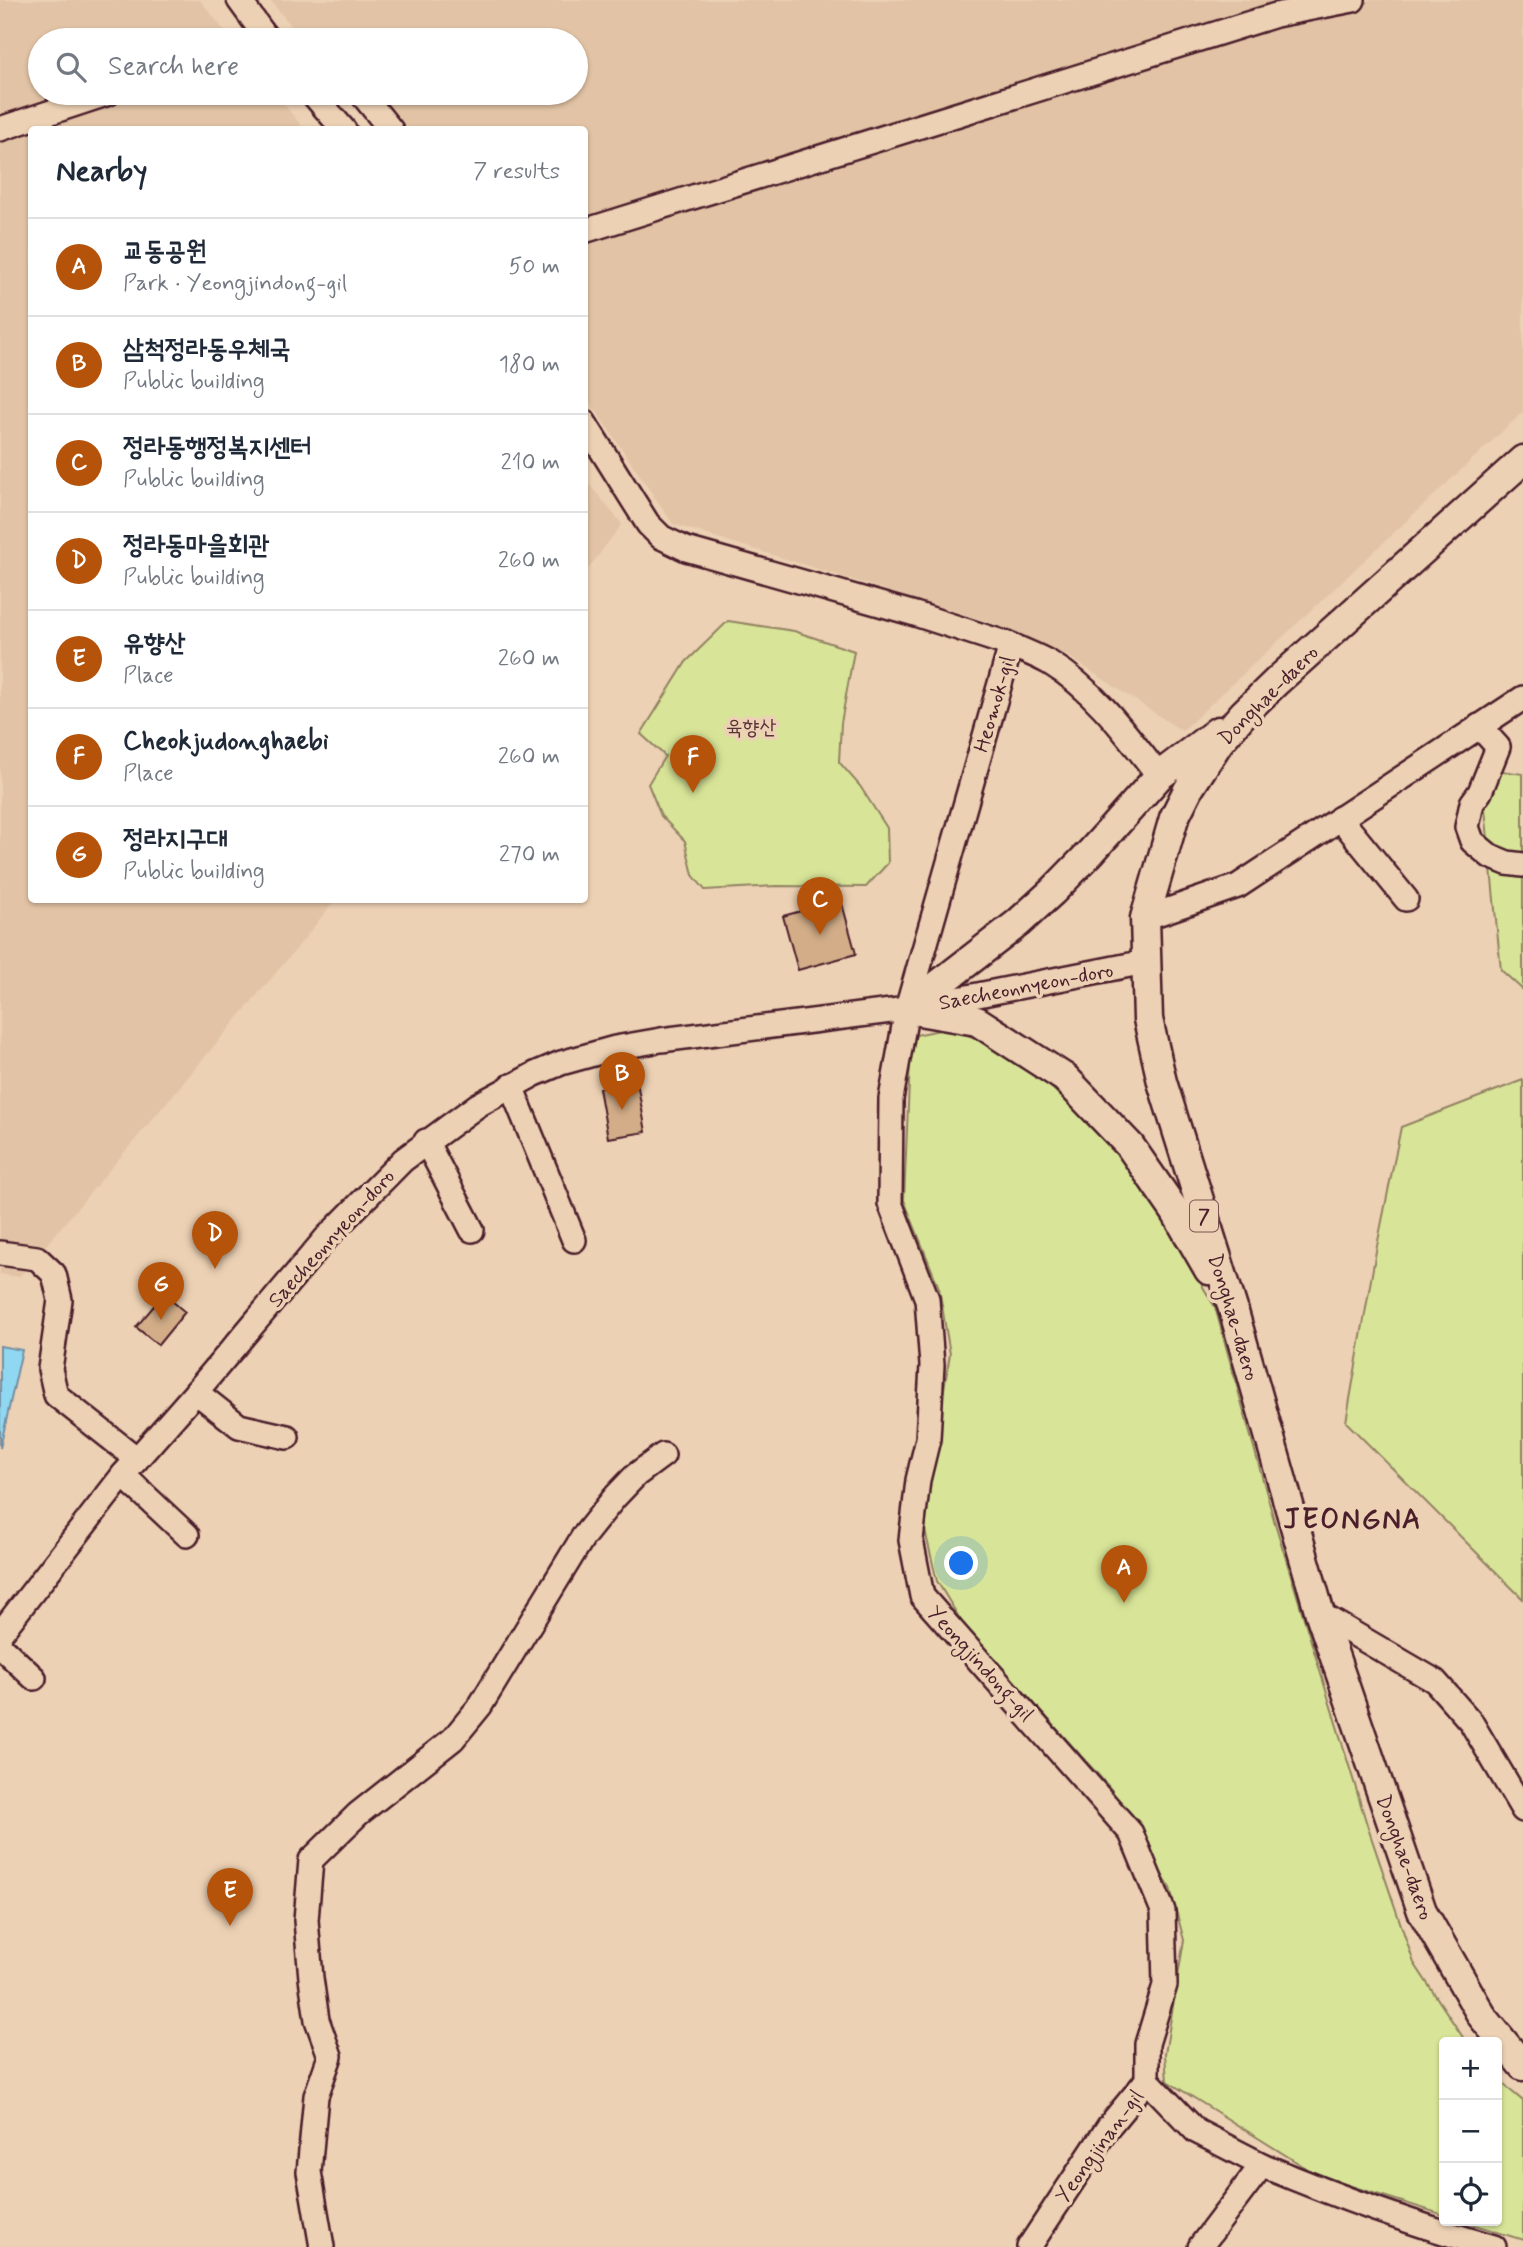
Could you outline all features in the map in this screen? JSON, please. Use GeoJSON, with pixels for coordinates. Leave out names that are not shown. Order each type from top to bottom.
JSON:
{"type":"FeatureCollection","features":[{"type":"Feature","properties":{"kind":"main road","name":"Donghae-daero"},"geometry":{"type":"LineString","coordinates":[[1521,467],[1244,713],[1219,742],[1174,818],[1144,918],[1144,962],[1148,1019],[1162,1082],[1234,1312],[1320,1614],[1422,1911],[1482,2016],[1523,2066]]}},
{"type":"Feature","properties":{"kind":"main road"},"geometry":{"type":"LineString","coordinates":[[906,1009],[989,947],[1053,891],[1159,776],[1244,713]]}},
{"type":"Feature","properties":{"kind":"main road"},"geometry":{"type":"LineString","coordinates":[[906,1009],[977,1021],[1065,1078],[1130,1146],[1175,1211],[1234,1312]]}},
{"type":"Feature","properties":{"kind":"street"},"geometry":{"type":"LineString","coordinates":[[239,0],[259,28]]}},
{"type":"Feature","properties":{"kind":"street"},"geometry":{"type":"LineString","coordinates":[[588,230],[1276,15],[1353,0]]}},
{"type":"Feature","properties":{"kind":"street"},"geometry":{"type":"LineString","coordinates":[[0,130],[74,105]]}},
{"type":"Feature","properties":{"kind":"street"},"geometry":{"type":"LineString","coordinates":[[322,105],[341,126]]}},
{"type":"Feature","properties":{"kind":"street"},"geometry":{"type":"LineString","coordinates":[[370,105],[388,126]]}},
{"type":"Feature","properties":{"kind":"street","name":"Heomok-gil"},"geometry":{"type":"LineString","coordinates":[[588,428],[648,524],[661,537],[686,549],[915,614],[1011,645],[906,1009]]}},
{"type":"Feature","properties":{"kind":"street"},"geometry":{"type":"LineString","coordinates":[[1011,645],[1049,662],[1091,694],[1118,723],[1159,776]]}},
{"type":"Feature","properties":{"kind":"street"},"geometry":{"type":"LineString","coordinates":[[1144,918],[1238,886],[1523,698]]}},
{"type":"Feature","properties":{"kind":"street"},"geometry":{"type":"LineString","coordinates":[[1479,726],[1498,747],[1480,792],[1472,803],[1467,827],[1469,834],[1472,841],[1490,856],[1507,863],[1523,865]]}},
{"type":"Feature","properties":{"kind":"street"},"geometry":{"type":"LineString","coordinates":[[1340,818],[1406,899]]}},
{"type":"Feature","properties":{"kind":"street","name":"Saecheonnyeon-doro"},"geometry":{"type":"LineString","coordinates":[[0,1633],[130,1467],[356,1205],[426,1141],[478,1105],[561,1063],[615,1048],[906,1009],[1144,962]]}},
{"type":"Feature","properties":{"kind":"street","name":"Yeongjindong-gil"},"geometry":{"type":"LineString","coordinates":[[906,1009],[891,1098],[890,1203],[927,1299],[932,1365],[928,1426],[911,1540],[922,1596],[1131,1833],[1163,1911],[1165,1985],[1147,2044],[1147,2080]]}},
{"type":"Feature","properties":{"kind":"street"},"geometry":{"type":"LineString","coordinates":[[511,1086],[574,1240]]}},
{"type":"Feature","properties":{"kind":"street"},"geometry":{"type":"LineString","coordinates":[[426,1141],[472,1230]]}},
{"type":"Feature","properties":{"kind":"street"},"geometry":{"type":"LineString","coordinates":[[0,1252],[37,1258],[54,1274],[60,1300],[50,1370],[56,1395],[130,1467],[187,1535]]}},
{"type":"Feature","properties":{"kind":"street"},"geometry":{"type":"LineString","coordinates":[[196,1392],[239,1426],[287,1437]]}},
{"type":"Feature","properties":{"kind":"street"},"geometry":{"type":"LineString","coordinates":[[322,2247],[309,2172],[316,2096],[330,2056],[317,2020],[311,1978],[306,1920],[311,1860],[358,1814],[453,1738],[480,1706],[583,1538],[622,1490],[663,1454]]}},
{"type":"Feature","properties":{"kind":"street"},"geometry":{"type":"LineString","coordinates":[[1320,1614],[1435,1681],[1471,1722],[1523,1810]]}},
{"type":"Feature","properties":{"kind":"street"},"geometry":{"type":"LineString","coordinates":[[0,1646],[34,1678]]}},
{"type":"Feature","properties":{"kind":"street"},"geometry":{"type":"LineString","coordinates":[[1147,2080],[1196,2131],[1262,2165],[1326,2192],[1426,2228],[1494,2247]]}},
{"type":"Feature","properties":{"kind":"street","name":"Yeongjinan-gil"},"geometry":{"type":"LineString","coordinates":[[1029,2247],[1108,2126],[1147,2080]]}},
{"type":"Feature","properties":{"kind":"street"},"geometry":{"type":"LineString","coordinates":[[1200,2247],[1262,2165]]}},
{"type":"Feature","properties":{"kind":"shaded area"},"geometry":{"type":"Polygon","coordinates":[[[0,0],[200,0],[222,28],[28,28],[28,105],[285,105],[302,126],[28,126],[28,903],[333,903],[19,1277],[0,1274],[0,0]]]}},
{"type":"Feature","properties":{"kind":"shaded area"},"geometry":{"type":"Polygon","coordinates":[[[270,0],[1523,0],[1523,412],[1182,731],[1068,656],[994,624],[673,524],[588,399],[588,126],[374,126],[356,105],[588,105],[588,28],[293,28],[270,0]]]}},
{"type":"Feature","properties":{"kind":"shaded area"},"geometry":{"type":"Polygon","coordinates":[[[588,483],[622,524],[588,569],[588,483]]]}},
{"type":"Feature","properties":{"kind":"green space","name":"육향산"},"geometry":{"type":"Polygon","coordinates":[[[728,621],[794,631],[854,651],[841,723],[839,762],[860,786],[887,828],[888,863],[866,887],[776,886],[705,890],[693,875],[685,841],[661,816],[648,784],[665,756],[641,734],[686,662],[728,621]]]}},
{"type":"Feature","properties":{"kind":"green space"},"geometry":{"type":"Polygon","coordinates":[[[1481,768],[1523,774],[1523,990],[1501,970],[1481,768]]]}},
{"type":"Feature","properties":{"kind":"green space"},"geometry":{"type":"Polygon","coordinates":[[[949,1028],[986,1042],[1038,1075],[1125,1157],[1215,1307],[1274,1520],[1368,1828],[1414,1963],[1463,2037],[1439,2037],[1439,2213],[1319,2176],[1167,2081],[1165,2054],[1184,1940],[1170,1888],[1111,1789],[963,1624],[937,1581],[922,1518],[950,1354],[939,1288],[904,1200],[911,1036],[949,1028]]]}},
{"type":"Feature","properties":{"kind":"green space"},"geometry":{"type":"Polygon","coordinates":[[[1523,1080],[1523,1599],[1346,1422],[1401,1127],[1523,1080]]]}},
{"type":"Feature","properties":{"kind":"green space"},"geometry":{"type":"Polygon","coordinates":[[[1502,2083],[1523,2101],[1523,2240],[1478,2226],[1502,2226],[1502,2083]]]}},
{"type":"Feature","properties":{"kind":"water"},"geometry":{"type":"Polygon","coordinates":[[[0,1346],[22,1350],[0,1448],[0,1346]]]}},
{"type":"Feature","properties":{"kind":"building"},"geometry":{"type":"Polygon","coordinates":[[[841,900],[856,954],[798,970],[783,916],[841,900]]]}},
{"type":"Feature","properties":{"kind":"building"},"geometry":{"type":"Polygon","coordinates":[[[637,1082],[646,1132],[608,1138],[599,1088],[637,1082]]]}},
{"type":"Feature","properties":{"kind":"building"},"geometry":{"type":"Polygon","coordinates":[[[164,1294],[185,1312],[158,1345],[136,1327],[164,1294]]]}},
{"type":"Feature","properties":{"kind":"place","name":"Cheokjudonghaebi"},"geometry":{"type":"Point","coordinates":[693,793]}},
{"type":"Feature","properties":{"kind":"place","name":"정라동행정복지센터"},"geometry":{"type":"Point","coordinates":[820,935]}},
{"type":"Feature","properties":{"kind":"place","name":"삼척정라동우체국"},"geometry":{"type":"Point","coordinates":[622,1110]}},
{"type":"Feature","properties":{"kind":"place","name":"정라동마을회관"},"geometry":{"type":"Point","coordinates":[215,1269]}},
{"type":"Feature","properties":{"kind":"place","name":"정라지구대"},"geometry":{"type":"Point","coordinates":[161,1320]}},
{"type":"Feature","properties":{"kind":"place","name":"교동공원"},"geometry":{"type":"Point","coordinates":[1124,1603]}},
{"type":"Feature","properties":{"kind":"place","name":"유향산"},"geometry":{"type":"Point","coordinates":[230,1926]}},
{"type":"Feature","properties":{"kind":"district","name":"JEONGNA"},"geometry":{"type":"Point","coordinates":[1353,1518]}}]}
